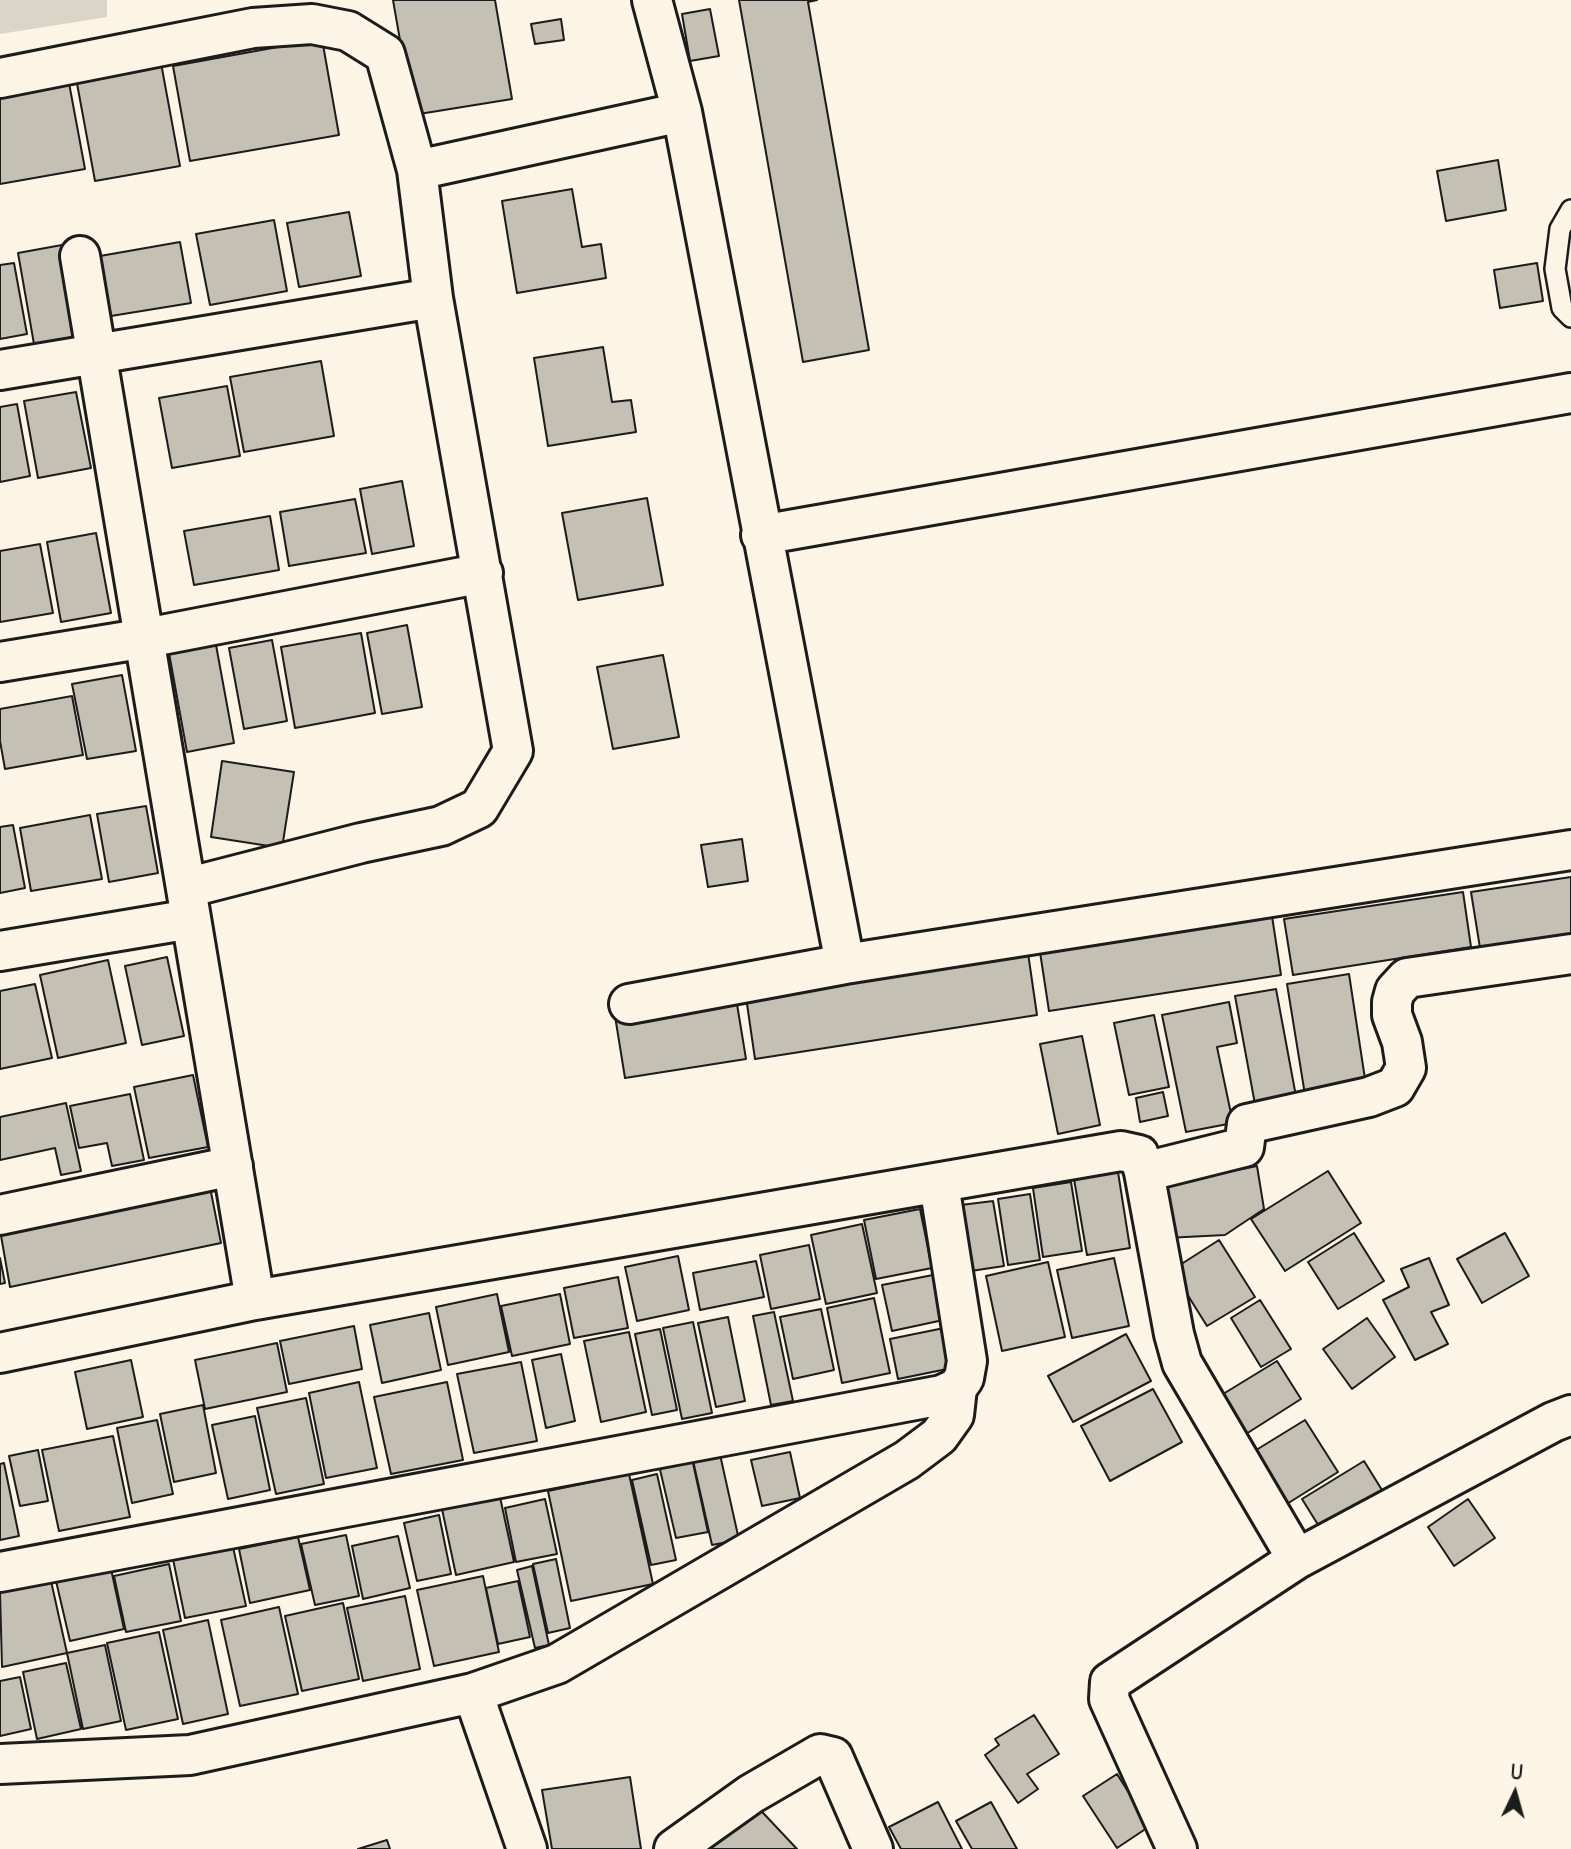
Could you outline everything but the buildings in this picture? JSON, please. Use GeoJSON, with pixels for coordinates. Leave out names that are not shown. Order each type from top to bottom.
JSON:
{"type":"FeatureCollection","features":[{"type":"Feature","properties":{"kind":"street"},"geometry":{"type":"LineString","coordinates":[[652,0],[682,112],[845,964]]}},
{"type":"Feature","properties":{"kind":"street"},"geometry":{"type":"LineString","coordinates":[[0,78],[253,28],[312,24],[348,31],[385,54],[417,170],[433,299],[513,751],[479,807],[441,826],[361,843],[189,904],[0,951]]}},
{"type":"Feature","properties":{"kind":"street"},"geometry":{"type":"LineString","coordinates":[[417,170],[682,112]]}},
{"type":"Feature","properties":{"kind":"street"},"geometry":{"type":"LineString","coordinates":[[80,256],[255,1300]]}},
{"type":"Feature","properties":{"kind":"street"},"geometry":{"type":"LineString","coordinates":[[0,370],[433,299]]}},
{"type":"Feature","properties":{"kind":"street"},"geometry":{"type":"LineString","coordinates":[[761,535],[1571,393]]}},
{"type":"Feature","properties":{"kind":"street"},"geometry":{"type":"LineString","coordinates":[[0,662],[146,638],[483,573]]}},
{"type":"Feature","properties":{"kind":"street"},"geometry":{"type":"LineString","coordinates":[[629,1004],[845,964],[1571,850]]}},
{"type":"Feature","properties":{"kind":"street"},"geometry":{"type":"LineString","coordinates":[[1144,1172],[1244,1147],[1247,1124],[1370,1097],[1395,1087],[1405,1068],[1402,1041],[1392,1015],[1392,1002],[1395,991],[1407,978],[1571,954]]}},
{"type":"Feature","properties":{"kind":"street"},"geometry":{"type":"LineString","coordinates":[[0,1353],[255,1300],[939,1184],[1102,1152],[1139,1155],[1182,1363],[1297,1559]]}},
{"type":"Feature","properties":{"kind":"street"},"geometry":{"type":"LineString","coordinates":[[0,1216],[233,1166]]}},
{"type":"Feature","properties":{"kind":"street"},"geometry":{"type":"LineString","coordinates":[[0,1764],[190,1755],[472,1693],[557,1664],[907,1460],[939,1436],[954,1415],[957,1388],[964,1378],[967,1361],[939,1184]]}},
{"type":"Feature","properties":{"kind":"street"},"geometry":{"type":"LineString","coordinates":[[0,1572],[942,1395],[957,1388]]}},
{"type":"Feature","properties":{"kind":"street"},"geometry":{"type":"LineString","coordinates":[[1178,1849],[1109,1699],[1110,1682],[1297,1559],[1571,1415]]}},
{"type":"Feature","properties":{"kind":"street"},"geometry":{"type":"LineString","coordinates":[[472,1693],[527,1849]]}},
{"type":"Feature","properties":{"kind":"street"},"geometry":{"type":"LineString","coordinates":[[674,1849],[762,1787],[820,1754],[834,1756],[873,1849]]}},
{"type":"Feature","properties":{"kind":"lane"},"geometry":{"type":"LineString","coordinates":[[1571,211],[1560,229],[1555,269],[1562,308],[1571,317]]}},
{"type":"Feature","properties":{"kind":"shaded area"},"geometry":{"type":"Polygon","coordinates":[[[0,0],[107,0],[107,17],[0,34],[0,0]]]}}]}
